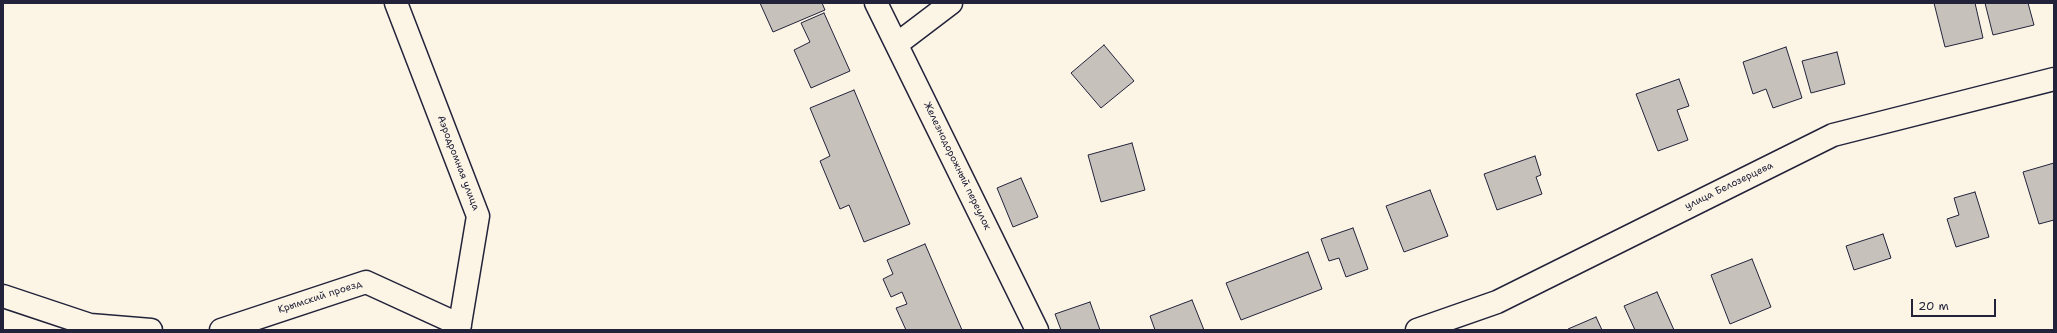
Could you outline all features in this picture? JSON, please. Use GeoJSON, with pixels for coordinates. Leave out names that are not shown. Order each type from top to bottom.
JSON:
{"type":"FeatureCollection","features":[{"type":"Feature","properties":{"kind":"street","name":"Аэродромная улица"},"geometry":{"type":"LineString","coordinates":[[396,3],[478,216],[460,327]]}},
{"type":"Feature","properties":{"kind":"street","name":"Железнодорожный переулок"},"geometry":{"type":"LineString","coordinates":[[876,3],[1037,330]]}},
{"type":"Feature","properties":{"kind":"street"},"geometry":{"type":"LineString","coordinates":[[897,44],[951,3]]}},
{"type":"Feature","properties":{"kind":"street","name":"улица Белозерцева"},"geometry":{"type":"LineString","coordinates":[[1417,330],[1496,302],[1833,135],[2054,79]]}},
{"type":"Feature","properties":{"kind":"street","name":"Крымский проезд"},"geometry":{"type":"LineString","coordinates":[[221,330],[366,282],[460,327]]}},
{"type":"Feature","properties":{"kind":"street"},"geometry":{"type":"LineString","coordinates":[[3,296],[90,325],[151,330]]}},
{"type":"Feature","properties":{"kind":"building"},"geometry":{"type":"Polygon","coordinates":[[[760,3],[822,3],[825,10],[773,32],[760,3]]]}},
{"type":"Feature","properties":{"kind":"building"},"geometry":{"type":"Polygon","coordinates":[[[1934,3],[1975,3],[1983,38],[1945,47],[1934,3]]]}},
{"type":"Feature","properties":{"kind":"building"},"geometry":{"type":"Polygon","coordinates":[[[1985,3],[2028,3],[2034,25],[1993,35],[1985,3]]]}},
{"type":"Feature","properties":{"kind":"building"},"geometry":{"type":"Polygon","coordinates":[[[824,13],[850,71],[811,88],[794,50],[810,42],[801,23],[824,13]]]}},
{"type":"Feature","properties":{"kind":"building"},"geometry":{"type":"Polygon","coordinates":[[[1104,45],[1134,81],[1101,108],[1071,73],[1104,45]]]}},
{"type":"Feature","properties":{"kind":"building"},"geometry":{"type":"Polygon","coordinates":[[[1786,47],[1802,98],[1773,108],[1766,89],[1753,94],[1743,62],[1786,47]]]}},
{"type":"Feature","properties":{"kind":"building"},"geometry":{"type":"Polygon","coordinates":[[[1837,52],[1845,84],[1811,93],[1802,61],[1837,52]]]}},
{"type":"Feature","properties":{"kind":"building"},"geometry":{"type":"Polygon","coordinates":[[[1679,79],[1689,106],[1677,110],[1688,140],[1658,151],[1636,94],[1679,79]]]}},
{"type":"Feature","properties":{"kind":"building"},"geometry":{"type":"Polygon","coordinates":[[[854,90],[910,224],[864,242],[849,205],[840,209],[820,161],[830,156],[810,108],[854,90]]]}},
{"type":"Feature","properties":{"kind":"building"},"geometry":{"type":"Polygon","coordinates":[[[1132,143],[1145,190],[1101,202],[1088,155],[1132,143]]]}},
{"type":"Feature","properties":{"kind":"building"},"geometry":{"type":"Polygon","coordinates":[[[1535,156],[1541,175],[1536,177],[1542,194],[1497,210],[1484,174],[1535,156]]]}},
{"type":"Feature","properties":{"kind":"building"},"geometry":{"type":"Polygon","coordinates":[[[2054,163],[2054,220],[2039,224],[2023,172],[2054,163]]]}},
{"type":"Feature","properties":{"kind":"building"},"geometry":{"type":"Polygon","coordinates":[[[1021,178],[1038,217],[1013,227],[997,188],[1021,178]]]}},
{"type":"Feature","properties":{"kind":"building"},"geometry":{"type":"Polygon","coordinates":[[[1430,190],[1448,236],[1404,252],[1386,206],[1430,190]]]}},
{"type":"Feature","properties":{"kind":"building"},"geometry":{"type":"Polygon","coordinates":[[[1975,192],[1989,237],[1956,247],[1947,219],[1959,215],[1954,198],[1975,192]]]}},
{"type":"Feature","properties":{"kind":"building"},"geometry":{"type":"Polygon","coordinates":[[[1353,228],[1368,269],[1346,277],[1339,258],[1329,261],[1321,239],[1353,228]]]}},
{"type":"Feature","properties":{"kind":"building"},"geometry":{"type":"Polygon","coordinates":[[[1883,234],[1891,258],[1854,270],[1846,246],[1883,234]]]}},
{"type":"Feature","properties":{"kind":"building"},"geometry":{"type":"Polygon","coordinates":[[[925,244],[962,330],[906,330],[896,308],[907,304],[902,292],[891,297],[883,279],[893,274],[887,260],[925,244]]]}},
{"type":"Feature","properties":{"kind":"building"},"geometry":{"type":"Polygon","coordinates":[[[1308,252],[1322,289],[1241,320],[1226,283],[1308,252]]]}},
{"type":"Feature","properties":{"kind":"building"},"geometry":{"type":"Polygon","coordinates":[[[1752,259],[1771,307],[1730,324],[1711,275],[1752,259]]]}},
{"type":"Feature","properties":{"kind":"building"},"geometry":{"type":"Polygon","coordinates":[[[1657,292],[1674,330],[1635,330],[1624,306],[1657,292]]]}},
{"type":"Feature","properties":{"kind":"building"},"geometry":{"type":"Polygon","coordinates":[[[1192,300],[1204,330],[1155,330],[1150,316],[1192,300]]]}},
{"type":"Feature","properties":{"kind":"building"},"geometry":{"type":"Polygon","coordinates":[[[1090,302],[1100,330],[1061,330],[1055,314],[1090,302]]]}},
{"type":"Feature","properties":{"kind":"building"},"geometry":{"type":"Polygon","coordinates":[[[1596,317],[1602,330],[1568,330],[1568,329],[1596,317]]]}}]}
